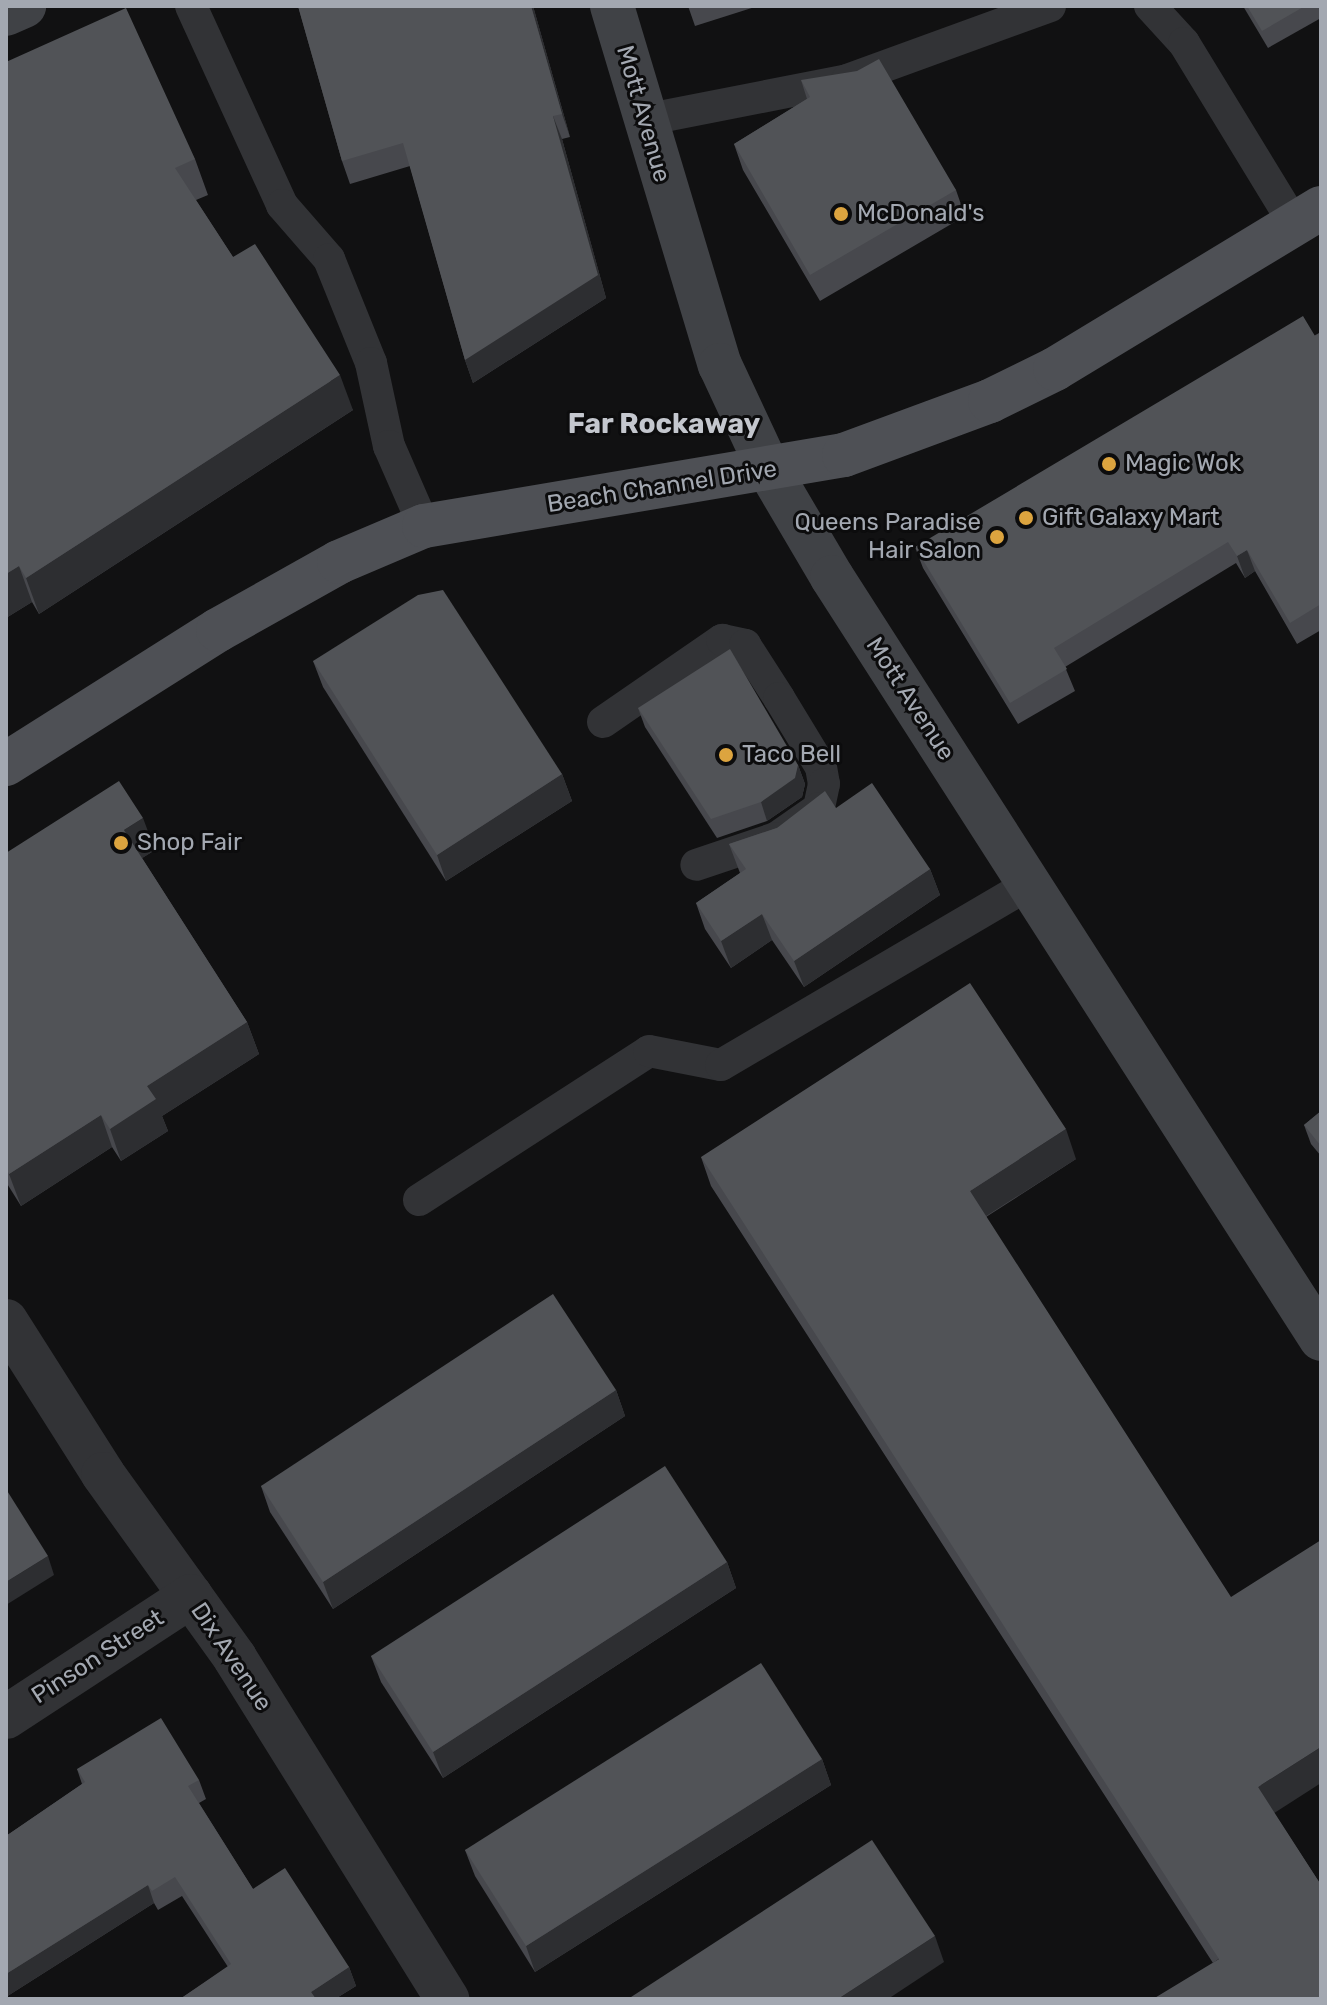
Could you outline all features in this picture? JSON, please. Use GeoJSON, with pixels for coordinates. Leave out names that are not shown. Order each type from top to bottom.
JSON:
{"type":"FeatureCollection","features":[{"type":"Feature","properties":{"kind":"main road","name":"Beach Channel Drive"},"geometry":{"type":"LineString","coordinates":[[6,764],[218,630],[339,562],[424,526],[844,455],[990,401],[1055,369],[1308,216]]}},
{"type":"Feature","properties":{"kind":"street"},"geometry":{"type":"LineString","coordinates":[[6,14],[24,6]]}},
{"type":"Feature","properties":{"kind":"street","name":"Mott Avenue"},"geometry":{"type":"LineString","coordinates":[[612,6],[720,365],[769,470],[832,577],[1321,1339]]}},
{"type":"Feature","properties":{"kind":"street","name":"Dix Avenue"},"geometry":{"type":"LineString","coordinates":[[6,1321],[103,1474],[235,1658],[447,1999]]}},
{"type":"Feature","properties":{"kind":"street","name":"Pinson Street"},"geometry":{"type":"LineString","coordinates":[[6,1717],[191,1596]]}},
{"type":"Feature","properties":{"kind":"lane"},"geometry":{"type":"LineString","coordinates":[[191,6],[282,205],[329,259],[371,363],[389,446],[424,526]]}},
{"type":"Feature","properties":{"kind":"lane"},"geometry":{"type":"LineString","coordinates":[[644,120],[847,80],[1050,6]]}},
{"type":"Feature","properties":{"kind":"lane"},"geometry":{"type":"LineString","coordinates":[[1150,6],[1184,43],[1308,216]]}},
{"type":"Feature","properties":{"kind":"lane"},"geometry":{"type":"LineString","coordinates":[[603,722],[722,640],[745,645],[821,767],[824,784],[819,808],[776,838],[696,865]]}},
{"type":"Feature","properties":{"kind":"lane"},"geometry":{"type":"LineString","coordinates":[[419,1200],[649,1051],[721,1065],[1029,884]]}},
{"type":"Feature","properties":{"kind":"building"},"geometry":{"type":"Polygon","coordinates":[[[298,6],[531,6],[562,114],[553,116],[598,275],[465,360],[403,143],[342,161],[298,6]]]}},
{"type":"Feature","properties":{"kind":"building"},"geometry":{"type":"Polygon","coordinates":[[[1247,6],[1305,6],[1262,31],[1247,6]]]}},
{"type":"Feature","properties":{"kind":"building"},"geometry":{"type":"Polygon","coordinates":[[[126,8],[195,159],[175,168],[233,257],[255,244],[340,375],[26,578],[19,566],[6,574],[6,62],[126,8]]]}},
{"type":"Feature","properties":{"kind":"building"},"geometry":{"type":"Polygon","coordinates":[[[879,59],[956,190],[810,275],[734,144],[810,97],[801,80],[857,71],[879,59]]]}},
{"type":"Feature","properties":{"kind":"building"},"geometry":{"type":"Polygon","coordinates":[[[1303,316],[1315,336],[1321,332],[1321,604],[1290,623],[1247,550],[1237,556],[1228,542],[1054,648],[1067,669],[1010,703],[915,547],[1303,316]]]}},
{"type":"Feature","properties":{"kind":"building"},"geometry":{"type":"Polygon","coordinates":[[[443,590],[562,774],[437,855],[313,661],[418,595],[443,590]]]}},
{"type":"Feature","properties":{"kind":"building"},"geometry":{"type":"Polygon","coordinates":[[[730,649],[798,765],[795,778],[761,802],[711,819],[638,708],[730,649]]]}},
{"type":"Feature","properties":{"kind":"building"},"geometry":{"type":"Polygon","coordinates":[[[119,781],[143,818],[124,830],[247,1022],[147,1086],[156,1099],[110,1129],[101,1115],[9,1174],[6,1168],[6,853],[119,781]]]}},
{"type":"Feature","properties":{"kind":"building"},"geometry":{"type":"Polygon","coordinates":[[[872,783],[930,869],[794,961],[762,914],[721,941],[696,903],[746,869],[729,844],[777,828],[825,791],[836,808],[872,783]]]}},
{"type":"Feature","properties":{"kind":"building"},"geometry":{"type":"Polygon","coordinates":[[[970,983],[1066,1129],[970,1191],[1231,1597],[1321,1540],[1321,1747],[1258,1787],[1321,1885],[1321,1999],[1153,1999],[1219,1959],[701,1157],[970,983]]]}},
{"type":"Feature","properties":{"kind":"building"},"geometry":{"type":"Polygon","coordinates":[[[1321,1111],[1321,1146],[1304,1125],[1321,1111]]]}},
{"type":"Feature","properties":{"kind":"building"},"geometry":{"type":"Polygon","coordinates":[[[553,1294],[616,1390],[323,1582],[261,1486],[553,1294]]]}},
{"type":"Feature","properties":{"kind":"building"},"geometry":{"type":"Polygon","coordinates":[[[665,1466],[727,1562],[433,1752],[371,1656],[665,1466]]]}},
{"type":"Feature","properties":{"kind":"building"},"geometry":{"type":"Polygon","coordinates":[[[6,1489],[48,1556],[6,1582],[6,1489]]]}},
{"type":"Feature","properties":{"kind":"building"},"geometry":{"type":"Polygon","coordinates":[[[761,1663],[822,1759],[526,1946],[465,1850],[761,1663]]]}},
{"type":"Feature","properties":{"kind":"building"},"geometry":{"type":"Polygon","coordinates":[[[161,1718],[199,1780],[188,1786],[253,1889],[285,1868],[349,1967],[311,1992],[316,1999],[180,1999],[231,1964],[175,1877],[152,1891],[148,1885],[6,1974],[6,1836],[85,1782],[77,1769],[161,1718]]]}},
{"type":"Feature","properties":{"kind":"building"},"geometry":{"type":"Polygon","coordinates":[[[872,1840],[935,1936],[838,1999],[628,1999],[872,1840]]]}},
{"type":"Feature","properties":{"kind":"place","name":"McDonald's"},"geometry":{"type":"Point","coordinates":[841,214]}},
{"type":"Feature","properties":{"kind":"place","name":"Magic Wok"},"geometry":{"type":"Point","coordinates":[1109,464]}},
{"type":"Feature","properties":{"kind":"place","name":"Gift Galaxy Mart"},"geometry":{"type":"Point","coordinates":[1026,518]}},
{"type":"Feature","properties":{"kind":"place","name":"Queens Paradise Hair Salon"},"geometry":{"type":"Point","coordinates":[997,537]}},
{"type":"Feature","properties":{"kind":"place","name":"Taco Bell"},"geometry":{"type":"Point","coordinates":[726,755]}},
{"type":"Feature","properties":{"kind":"place","name":"Shop Fair"},"geometry":{"type":"Point","coordinates":[121,843]}},
{"type":"Feature","properties":{"kind":"district","name":"Far Rockaway"},"geometry":{"type":"Point","coordinates":[664,424]}}]}
